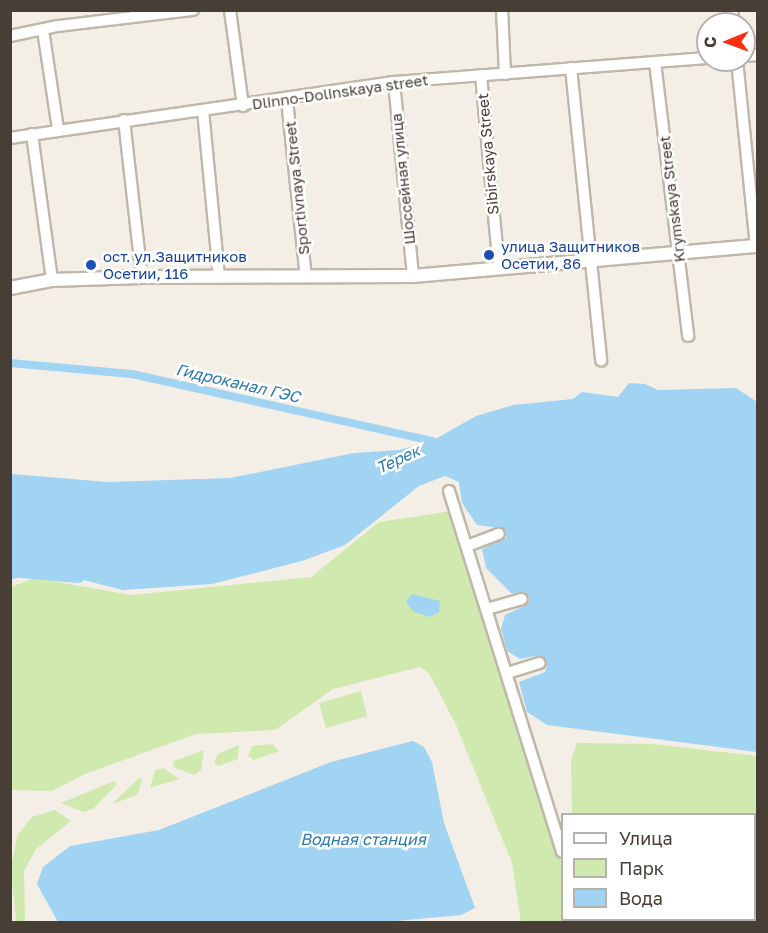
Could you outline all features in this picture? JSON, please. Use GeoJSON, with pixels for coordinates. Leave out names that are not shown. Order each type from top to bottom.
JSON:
{"type":"FeatureCollection","features":[{"type":"Feature","properties":{"kind":"street"},"geometry":{"type":"LineString","coordinates":[[10,36],[193,10]]}},
{"type":"Feature","properties":{"kind":"street"},"geometry":{"type":"LineString","coordinates":[[230,10],[243,106]]}},
{"type":"Feature","properties":{"kind":"street"},"geometry":{"type":"LineString","coordinates":[[502,10],[505,74]]}},
{"type":"Feature","properties":{"kind":"street"},"geometry":{"type":"LineString","coordinates":[[44,30],[58,129]]}},
{"type":"Feature","properties":{"kind":"street","name":"Dlinno-Dolinskaya street"},"geometry":{"type":"LineString","coordinates":[[10,138],[58,129],[287,100],[394,82],[696,59]]}},
{"type":"Feature","properties":{"kind":"street","name":"Krymskaya Street"},"geometry":{"type":"LineString","coordinates":[[655,62],[688,336]]}},
{"type":"Feature","properties":{"kind":"street"},"geometry":{"type":"LineString","coordinates":[[571,68],[589,263],[601,360]]}},
{"type":"Feature","properties":{"kind":"street"},"geometry":{"type":"LineString","coordinates":[[10,288],[52,280],[142,277],[413,276],[589,263],[757,246],[738,72]]}},
{"type":"Feature","properties":{"kind":"street","name":"Sibirskaya Street"},"geometry":{"type":"LineString","coordinates":[[481,75],[499,268]]}},
{"type":"Feature","properties":{"kind":"street","name":"Шоссейная улица"},"geometry":{"type":"LineString","coordinates":[[394,82],[413,276]]}},
{"type":"Feature","properties":{"kind":"street","name":"Sportivnaya Street"},"geometry":{"type":"LineString","coordinates":[[287,100],[306,277]]}},
{"type":"Feature","properties":{"kind":"street"},"geometry":{"type":"LineString","coordinates":[[203,110],[219,276]]}},
{"type":"Feature","properties":{"kind":"street"},"geometry":{"type":"LineString","coordinates":[[124,120],[142,277]]}},
{"type":"Feature","properties":{"kind":"street"},"geometry":{"type":"LineString","coordinates":[[32,134],[52,280]]}},
{"type":"Feature","properties":{"kind":"street"},"geometry":{"type":"LineString","coordinates":[[449,491],[561,849]]}},
{"type":"Feature","properties":{"kind":"street"},"geometry":{"type":"LineString","coordinates":[[467,546],[499,534]]}},
{"type":"Feature","properties":{"kind":"street"},"geometry":{"type":"LineString","coordinates":[[487,609],[522,599]]}},
{"type":"Feature","properties":{"kind":"street"},"geometry":{"type":"LineString","coordinates":[[507,674],[539,663]]}},
{"type":"Feature","properties":{"kind":"green space"},"geometry":{"type":"Polygon","coordinates":[[[452,511],[561,862],[561,921],[580,922],[521,922],[512,863],[456,725],[429,673],[420,667],[333,689],[275,730],[196,734],[85,774],[52,791],[11,790],[11,587],[35,578],[131,595],[311,577],[379,522],[452,511]]]}},
{"type":"Feature","properties":{"kind":"green space"},"geometry":{"type":"Polygon","coordinates":[[[361,691],[367,716],[326,728],[319,703],[361,691]]]}},
{"type":"Feature","properties":{"kind":"green space"},"geometry":{"type":"Polygon","coordinates":[[[577,743],[653,744],[757,756],[757,922],[596,922],[756,921],[756,813],[572,813],[571,760],[577,743]]]}},
{"type":"Feature","properties":{"kind":"green space"},"geometry":{"type":"Polygon","coordinates":[[[272,744],[279,751],[254,760],[248,756],[252,746],[272,744]]]}},
{"type":"Feature","properties":{"kind":"green space"},"geometry":{"type":"Polygon","coordinates":[[[239,745],[238,759],[218,766],[214,762],[218,754],[239,745]]]}},
{"type":"Feature","properties":{"kind":"green space"},"geometry":{"type":"Polygon","coordinates":[[[204,750],[201,770],[194,775],[173,767],[174,761],[204,750]]]}},
{"type":"Feature","properties":{"kind":"green space"},"geometry":{"type":"Polygon","coordinates":[[[164,768],[179,779],[150,788],[155,770],[164,768]]]}},
{"type":"Feature","properties":{"kind":"green space"},"geometry":{"type":"Polygon","coordinates":[[[139,778],[142,780],[137,795],[112,804],[139,778]]]}},
{"type":"Feature","properties":{"kind":"green space"},"geometry":{"type":"Polygon","coordinates":[[[114,781],[117,784],[93,809],[83,812],[61,803],[114,781]]]}},
{"type":"Feature","properties":{"kind":"green space"},"geometry":{"type":"Polygon","coordinates":[[[55,810],[71,821],[36,849],[24,871],[25,922],[16,922],[11,869],[17,836],[32,817],[55,810]]]}},
{"type":"Feature","properties":{"kind":"water"},"geometry":{"type":"Polygon","coordinates":[[[629,383],[645,384],[658,390],[736,388],[757,402],[757,752],[547,725],[527,712],[519,682],[545,672],[547,666],[535,656],[520,659],[507,651],[501,629],[505,615],[528,604],[529,597],[511,593],[486,568],[482,549],[507,538],[500,528],[477,525],[462,503],[459,482],[445,476],[419,486],[345,545],[302,561],[212,584],[123,590],[40,569],[11,580],[11,474],[108,482],[230,478],[354,453],[399,450],[432,441],[476,416],[513,405],[573,399],[582,392],[618,397],[629,383]]]}},
{"type":"Feature","properties":{"kind":"water"},"geometry":{"type":"Polygon","coordinates":[[[412,594],[440,601],[439,612],[430,617],[414,612],[406,602],[412,594]]]}},
{"type":"Feature","properties":{"kind":"water","name":"Водная станция"},"geometry":{"type":"Polygon","coordinates":[[[413,741],[424,747],[432,762],[444,823],[475,908],[461,915],[386,922],[58,922],[37,884],[43,867],[70,846],[159,830],[331,762],[413,741]]]}},
{"type":"Feature","properties":{"kind":"waterway","name":"Гидроканал ГЭС"},"geometry":{"type":"LineString","coordinates":[[10,363],[132,374],[432,441],[440,446]]}},
{"type":"Feature","properties":{"kind":"waterway","name":"Терек"},"geometry":{"type":"LineString","coordinates":[[10,569],[78,575]]}},
{"type":"Feature","properties":{"kind":"place","name":"улица Защитников Осетии, 86"},"geometry":{"type":"Point","coordinates":[489,255]}},
{"type":"Feature","properties":{"kind":"place","name":"ост. ул.Защитников Осетии, 116"},"geometry":{"type":"Point","coordinates":[91,265]}}]}
